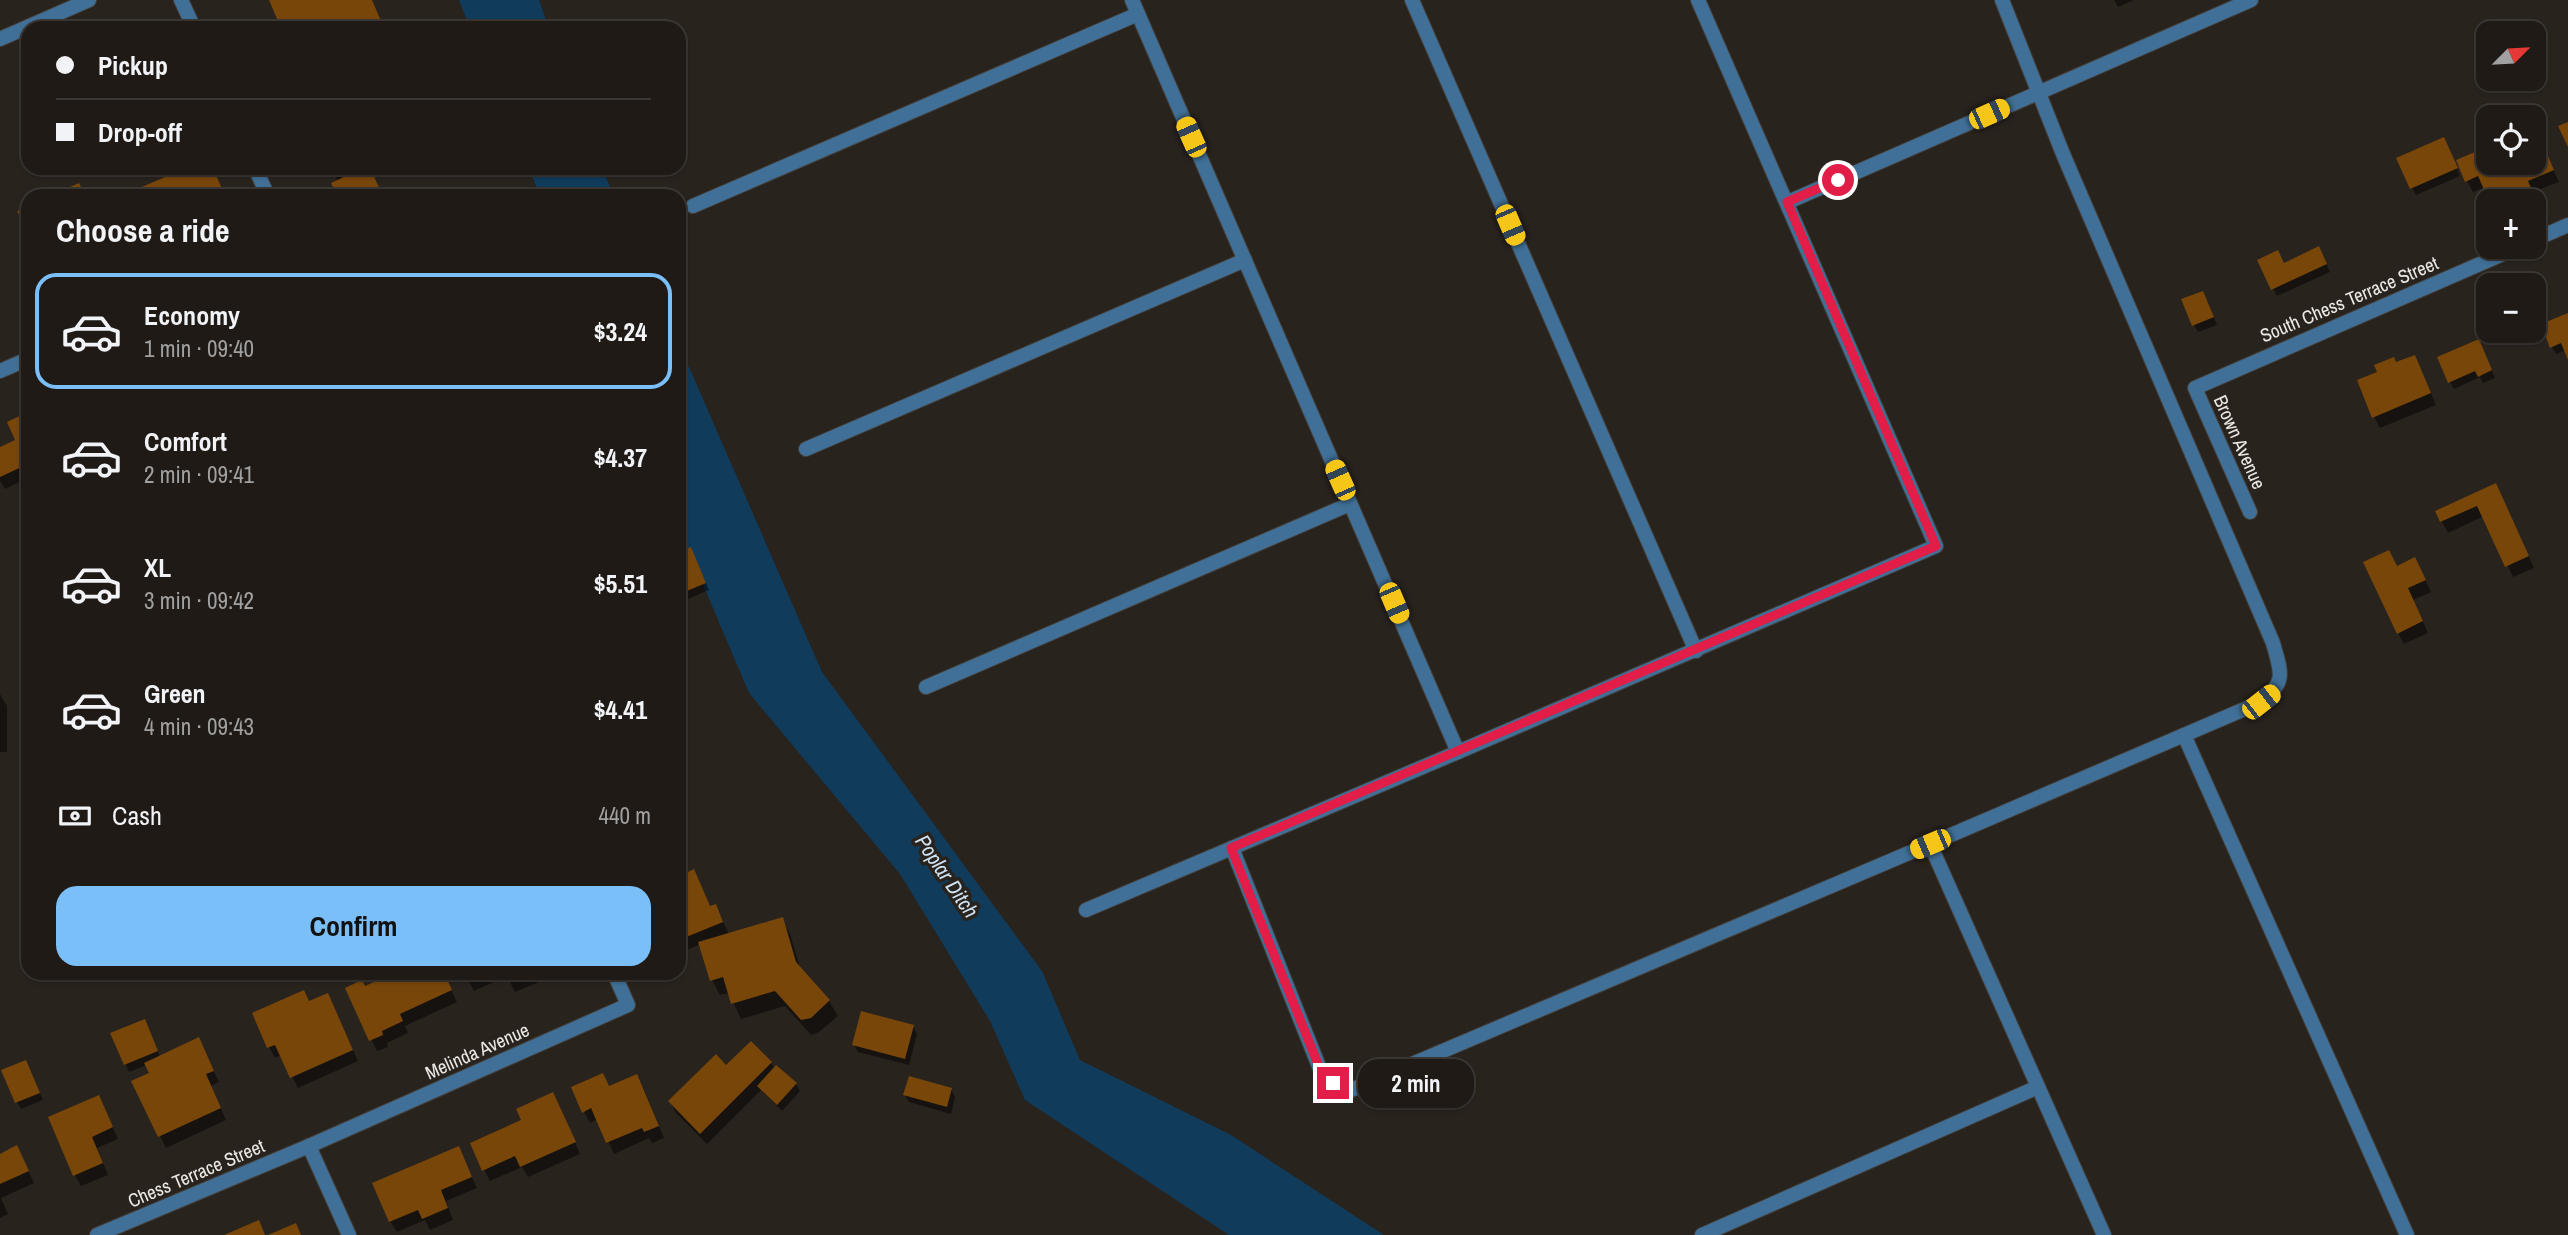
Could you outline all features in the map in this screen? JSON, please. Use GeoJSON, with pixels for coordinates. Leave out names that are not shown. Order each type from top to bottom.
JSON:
{"type":"FeatureCollection","features":[{"type":"Feature","properties":{"kind":"street"},"geometry":{"type":"LineString","coordinates":[[41,21],[89,0]]}},
{"type":"Feature","properties":{"kind":"street"},"geometry":{"type":"LineString","coordinates":[[181,0],[191,21]]}},
{"type":"Feature","properties":{"kind":"street"},"geometry":{"type":"LineString","coordinates":[[1412,0],[1696,651]]}},
{"type":"Feature","properties":{"kind":"street"},"geometry":{"type":"LineString","coordinates":[[1086,910],[1936,546],[1698,0]]}},
{"type":"Feature","properties":{"kind":"street"},"geometry":{"type":"LineString","coordinates":[[1231,848],[1322,1074],[1344,1093],[2261,702],[2276,691],[2282,674],[2273,643],[2069,167],[2002,0]]}},
{"type":"Feature","properties":{"kind":"street"},"geometry":{"type":"LineString","coordinates":[[1787,202],[2251,0]]}},
{"type":"Feature","properties":{"kind":"street"},"geometry":{"type":"LineString","coordinates":[[693,206],[1135,7],[1458,752]]}},
{"type":"Feature","properties":{"kind":"street"},"geometry":{"type":"LineString","coordinates":[[0,39],[21,30]]}},
{"type":"Feature","properties":{"kind":"street"},"geometry":{"type":"LineString","coordinates":[[2546,235],[2568,225]]}},
{"type":"Feature","properties":{"kind":"street","name":"South Chess Terrace Street"},"geometry":{"type":"LineString","coordinates":[[2195,388],[2491,259]]}},
{"type":"Feature","properties":{"kind":"street"},"geometry":{"type":"LineString","coordinates":[[806,449],[1245,260]]}},
{"type":"Feature","properties":{"kind":"street"},"geometry":{"type":"LineString","coordinates":[[0,371],[21,362]]}},
{"type":"Feature","properties":{"kind":"street","name":"Brown Avenue"},"geometry":{"type":"LineString","coordinates":[[2195,388],[2250,512]]}},
{"type":"Feature","properties":{"kind":"street"},"geometry":{"type":"LineString","coordinates":[[926,687],[1350,504]]}},
{"type":"Feature","properties":{"kind":"street"},"geometry":{"type":"LineString","coordinates":[[2184,735],[2407,1235]]}},
{"type":"Feature","properties":{"kind":"street"},"geometry":{"type":"LineString","coordinates":[[1930,844],[2104,1235]]}},
{"type":"Feature","properties":{"kind":"street","name":"Melinda Avenue"},"geometry":{"type":"LineString","coordinates":[[309,1146],[628,1005],[617,980]]}},
{"type":"Feature","properties":{"kind":"street"},"geometry":{"type":"LineString","coordinates":[[1702,1235],[2038,1087]]}},
{"type":"Feature","properties":{"kind":"street"},"geometry":{"type":"LineString","coordinates":[[309,1146],[349,1235]]}},
{"type":"Feature","properties":{"kind":"street","name":"Chess Terrace Street"},"geometry":{"type":"LineString","coordinates":[[97,1235],[309,1146]]}},
{"type":"Feature","properties":{"kind":"water"},"geometry":{"type":"Polygon","coordinates":[[[459,0],[539,0],[546,21],[467,21],[459,0]]]}},
{"type":"Feature","properties":{"kind":"water"},"geometry":{"type":"Polygon","coordinates":[[[532,175],[605,175],[611,189],[537,189],[532,175]]]}},
{"type":"Feature","properties":{"kind":"water","name":"Poplar Ditch"},"geometry":{"type":"Polygon","coordinates":[[[686,360],[822,672],[1042,971],[1080,1060],[1231,1135],[1384,1235],[1229,1235],[1025,1100],[990,1021],[900,874],[749,693],[686,544],[686,360]]]}},
{"type":"Feature","properties":{"kind":"building"},"geometry":{"type":"Polygon","coordinates":[[[269,0],[372,0],[381,21],[278,21],[269,0]]]}},
{"type":"Feature","properties":{"kind":"building"},"geometry":{"type":"Polygon","coordinates":[[[2568,122],[2568,147],[2558,126],[2568,122]]]}},
{"type":"Feature","properties":{"kind":"building"},"geometry":{"type":"Polygon","coordinates":[[[2444,137],[2458,168],[2410,189],[2396,158],[2444,137]]]}},
{"type":"Feature","properties":{"kind":"building"},"geometry":{"type":"Polygon","coordinates":[[[2546,151],[2554,170],[2546,173],[2546,151]]]}},
{"type":"Feature","properties":{"kind":"building"},"geometry":{"type":"Polygon","coordinates":[[[2476,152],[2476,175],[2542,175],[2528,181],[2531,188],[2529,189],[2484,189],[2478,176],[2465,182],[2456,160],[2476,152]]]}},
{"type":"Feature","properties":{"kind":"building"},"geometry":{"type":"Polygon","coordinates":[[[170,175],[216,175],[222,189],[137,189],[170,175]]]}},
{"type":"Feature","properties":{"kind":"building"},"geometry":{"type":"Polygon","coordinates":[[[348,175],[373,175],[380,189],[334,189],[331,183],[348,175]]]}},
{"type":"Feature","properties":{"kind":"building"},"geometry":{"type":"Polygon","coordinates":[[[79,183],[82,189],[66,189],[79,183]]]}},
{"type":"Feature","properties":{"kind":"building"},"geometry":{"type":"Polygon","coordinates":[[[2319,246],[2327,264],[2271,290],[2257,260],[2278,250],[2284,263],[2319,246]]]}},
{"type":"Feature","properties":{"kind":"building"},"geometry":{"type":"Polygon","coordinates":[[[2203,291],[2214,317],[2192,326],[2181,299],[2203,291]]]}},
{"type":"Feature","properties":{"kind":"building"},"geometry":{"type":"Polygon","coordinates":[[[2568,313],[2568,360],[2561,343],[2550,348],[2546,337],[2546,322],[2568,313]]]}},
{"type":"Feature","properties":{"kind":"building"},"geometry":{"type":"Polygon","coordinates":[[[2476,340],[2476,343],[2481,343],[2492,370],[2478,377],[2475,371],[2448,383],[2437,357],[2476,340]]]}},
{"type":"Feature","properties":{"kind":"building"},"geometry":{"type":"Polygon","coordinates":[[[2415,355],[2431,393],[2372,418],[2357,380],[2377,372],[2374,365],[2394,357],[2396,362],[2415,355]]]}},
{"type":"Feature","properties":{"kind":"building"},"geometry":{"type":"Polygon","coordinates":[[[21,415],[21,467],[0,477],[0,447],[15,440],[7,422],[21,415]]]}},
{"type":"Feature","properties":{"kind":"building"},"geometry":{"type":"Polygon","coordinates":[[[2496,483],[2529,556],[2505,567],[2477,506],[2440,522],[2435,511],[2496,483]]]}},
{"type":"Feature","properties":{"kind":"building"},"geometry":{"type":"Polygon","coordinates":[[[691,547],[706,583],[686,591],[686,549],[691,547]]]}},
{"type":"Feature","properties":{"kind":"building"},"geometry":{"type":"Polygon","coordinates":[[[2389,550],[2397,566],[2415,557],[2426,580],[2408,588],[2423,621],[2397,634],[2363,562],[2389,550]]]}},
{"type":"Feature","properties":{"kind":"building"},"geometry":{"type":"Polygon","coordinates":[[[694,869],[710,906],[716,904],[723,922],[686,937],[686,873],[694,869]]]}},
{"type":"Feature","properties":{"kind":"building"},"geometry":{"type":"Polygon","coordinates":[[[783,917],[796,962],[830,1000],[811,1018],[801,1020],[775,991],[731,1004],[723,977],[710,981],[698,942],[783,917]]]}},
{"type":"Feature","properties":{"kind":"building"},"geometry":{"type":"Polygon","coordinates":[[[362,980],[365,986],[378,980],[447,980],[452,990],[400,1014],[403,1021],[369,1041],[345,988],[362,980]]]}},
{"type":"Feature","properties":{"kind":"building"},"geometry":{"type":"Polygon","coordinates":[[[304,990],[309,1001],[328,993],[353,1050],[290,1078],[275,1045],[267,1048],[252,1013],[304,990]]]}},
{"type":"Feature","properties":{"kind":"building"},"geometry":{"type":"Polygon","coordinates":[[[861,1011],[914,1025],[905,1059],[852,1045],[861,1011]]]}},
{"type":"Feature","properties":{"kind":"building"},"geometry":{"type":"Polygon","coordinates":[[[145,1019],[158,1051],[124,1065],[110,1033],[145,1019]]]}},
{"type":"Feature","properties":{"kind":"building"},"geometry":{"type":"Polygon","coordinates":[[[199,1037],[214,1071],[206,1074],[221,1108],[158,1137],[131,1081],[149,1073],[144,1063],[199,1037]]]}},
{"type":"Feature","properties":{"kind":"building"},"geometry":{"type":"Polygon","coordinates":[[[751,1041],[772,1062],[700,1134],[668,1101],[716,1054],[726,1065],[751,1041]]]}},
{"type":"Feature","properties":{"kind":"building"},"geometry":{"type":"Polygon","coordinates":[[[26,1060],[40,1093],[15,1103],[1,1070],[26,1060]]]}},
{"type":"Feature","properties":{"kind":"building"},"geometry":{"type":"Polygon","coordinates":[[[776,1065],[797,1083],[777,1105],[757,1086],[776,1065]]]}},
{"type":"Feature","properties":{"kind":"building"},"geometry":{"type":"Polygon","coordinates":[[[603,1073],[609,1086],[637,1074],[659,1126],[644,1132],[642,1128],[606,1143],[591,1108],[582,1113],[571,1087],[603,1073]]]}},
{"type":"Feature","properties":{"kind":"building"},"geometry":{"type":"Polygon","coordinates":[[[909,1076],[952,1088],[947,1107],[903,1095],[909,1076]]]}},
{"type":"Feature","properties":{"kind":"building"},"geometry":{"type":"Polygon","coordinates":[[[553,1092],[576,1142],[520,1167],[515,1156],[482,1171],[470,1143],[521,1120],[516,1109],[553,1092]]]}},
{"type":"Feature","properties":{"kind":"building"},"geometry":{"type":"Polygon","coordinates":[[[99,1095],[113,1127],[92,1137],[103,1163],[73,1176],[48,1117],[99,1095]]]}},
{"type":"Feature","properties":{"kind":"building"},"geometry":{"type":"Polygon","coordinates":[[[17,1145],[29,1171],[0,1184],[0,1154],[17,1145]]]}},
{"type":"Feature","properties":{"kind":"building"},"geometry":{"type":"Polygon","coordinates":[[[459,1146],[472,1177],[441,1190],[448,1208],[422,1219],[418,1210],[389,1222],[372,1183],[459,1146]]]}},
{"type":"Feature","properties":{"kind":"building"},"geometry":{"type":"Polygon","coordinates":[[[259,1220],[265,1235],[224,1235],[259,1220]]]}},
{"type":"Feature","properties":{"kind":"building"},"geometry":{"type":"Polygon","coordinates":[[[296,1223],[301,1235],[268,1235],[296,1223]]]}},
{"type":"Feature","properties":{"kind":"route"},"geometry":{"type":"LineString","coordinates":[[1333,1083],[1322,1074],[1231,848],[1936,546],[1787,202],[1838,180]]}}]}
